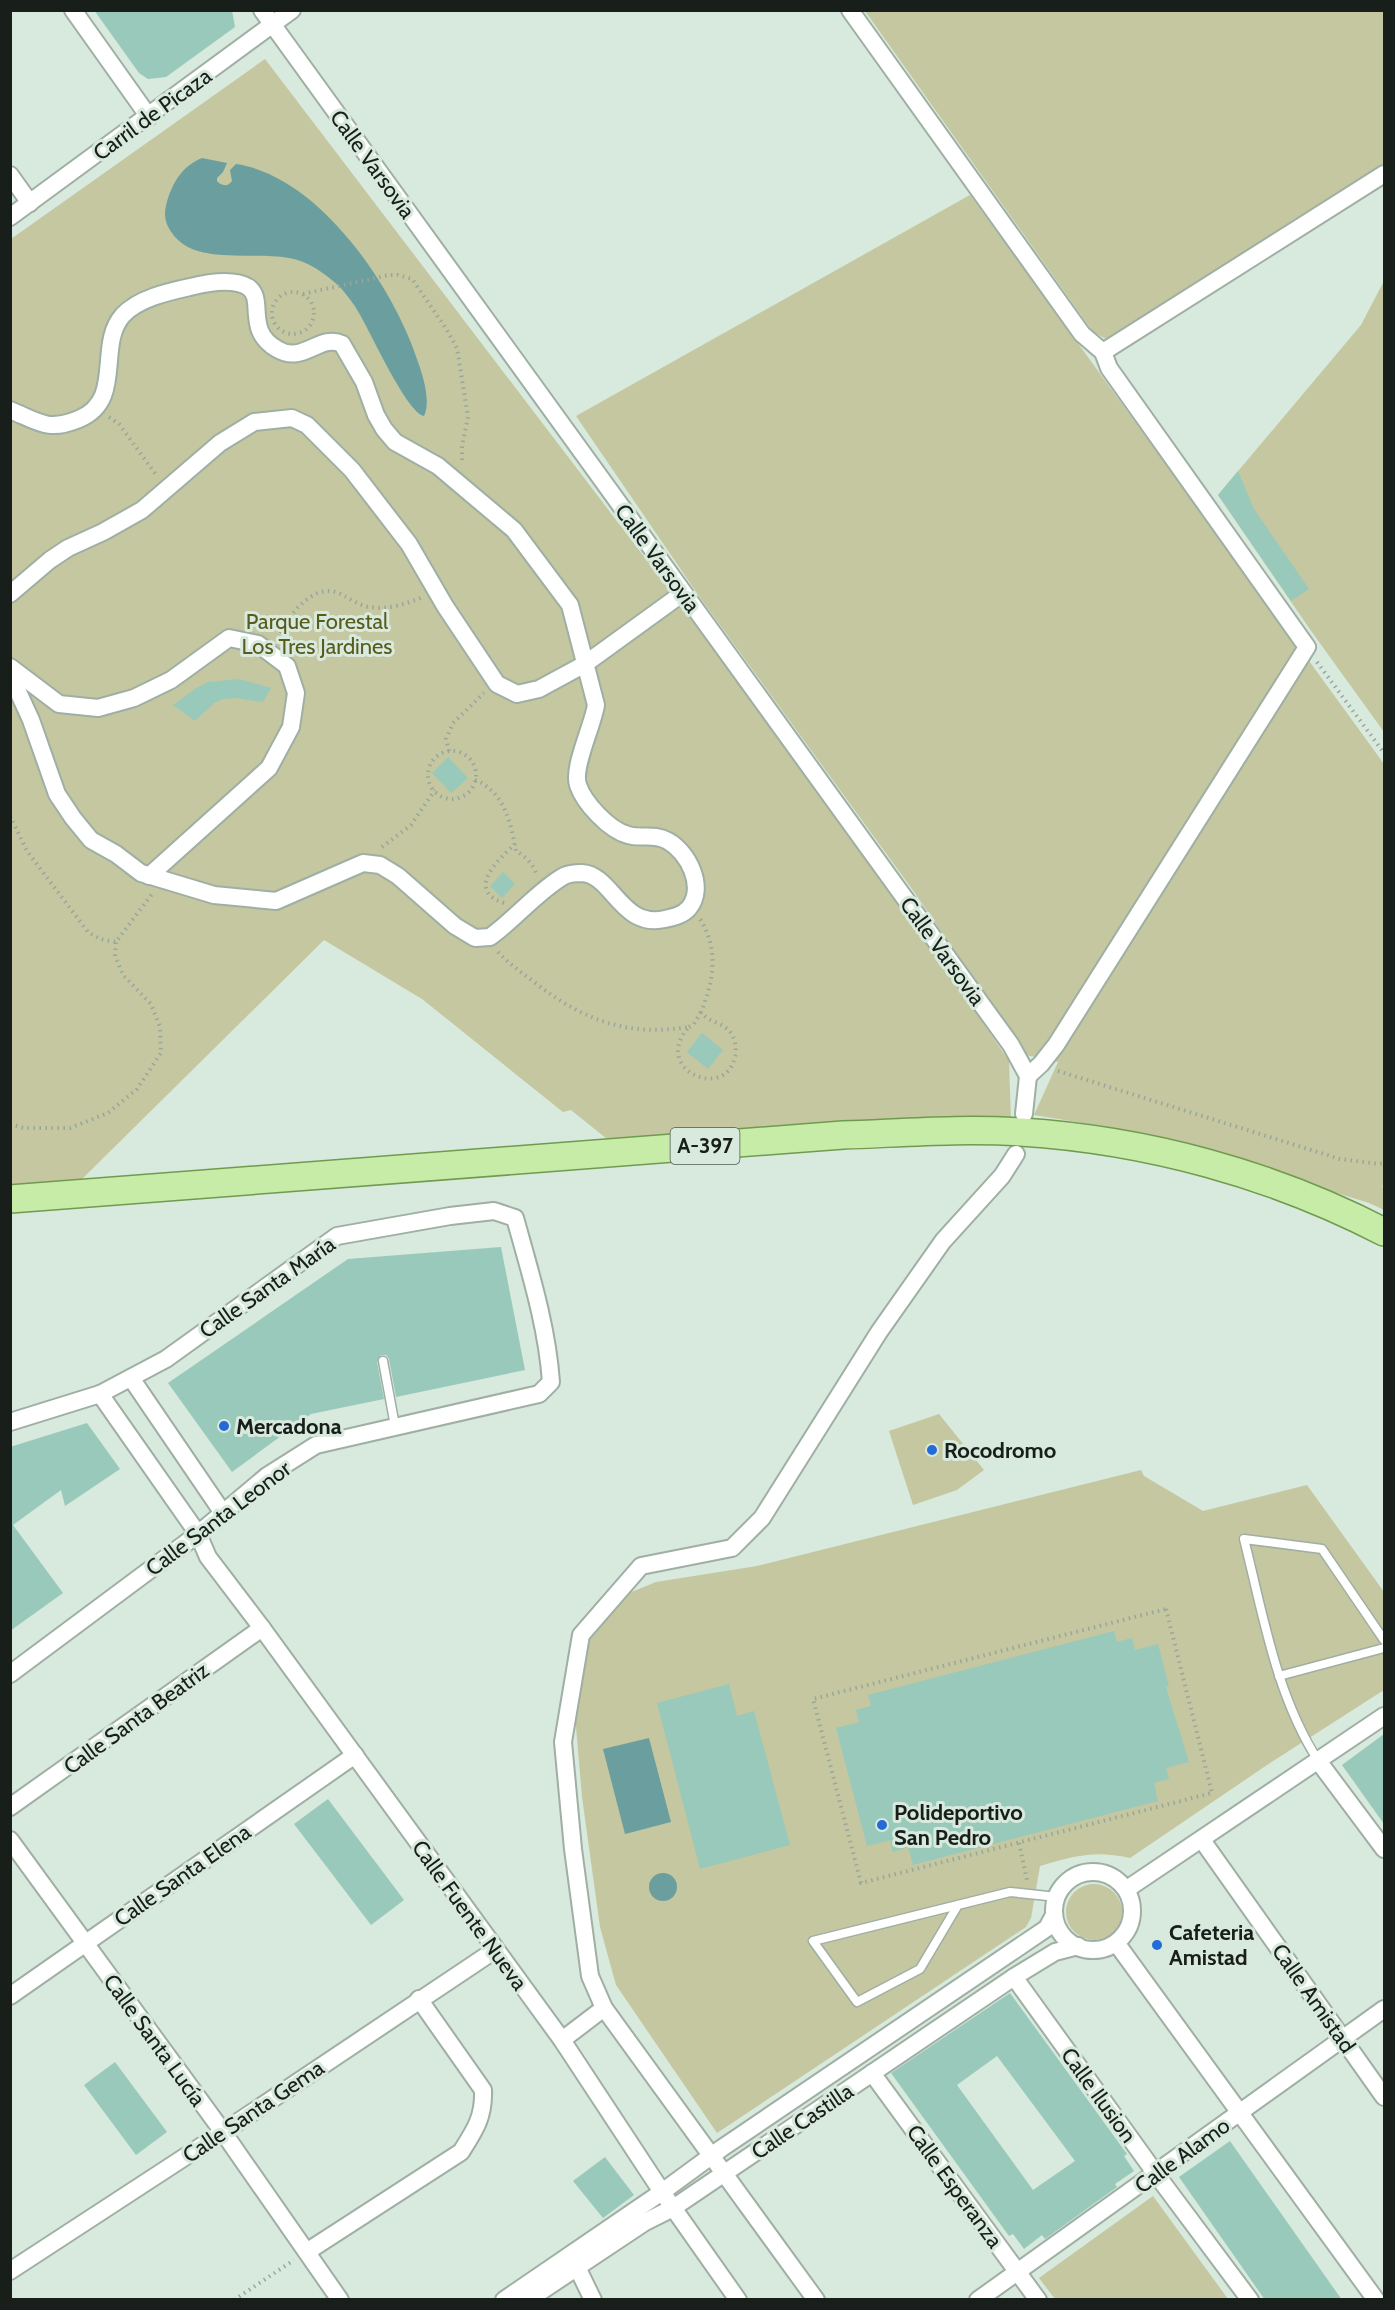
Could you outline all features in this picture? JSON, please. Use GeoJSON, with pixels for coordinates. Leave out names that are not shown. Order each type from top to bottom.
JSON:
{"type":"FeatureCollection","features":[{"type":"Feature","properties":{"kind":"main road","name":"A-397"},"geometry":{"type":"LineString","coordinates":[[10,1199],[843,1135],[936,1131],[1020,1132],[1110,1141],[1185,1157],[1300,1194],[1351,1215],[1384,1232]]}},
{"type":"Feature","properties":{"kind":"street"},"geometry":{"type":"LineString","coordinates":[[73,10],[149,117]]}},
{"type":"Feature","properties":{"kind":"street","name":"Calle Varsovia"},"geometry":{"type":"LineString","coordinates":[[262,10],[1011,1045],[1028,1076]]}},
{"type":"Feature","properties":{"kind":"street","name":"Carril de Picaza"},"geometry":{"type":"LineString","coordinates":[[10,217],[292,10]]}},
{"type":"Feature","properties":{"kind":"street"},"geometry":{"type":"LineString","coordinates":[[850,10],[1082,334],[1103,352],[1110,368],[1307,647],[1075,1015],[1041,1064],[1028,1076],[1024,1114]]}},
{"type":"Feature","properties":{"kind":"street"},"geometry":{"type":"LineString","coordinates":[[1103,352],[1384,174]]}},
{"type":"Feature","properties":{"kind":"street"},"geometry":{"type":"LineString","coordinates":[[10,175],[30,203]]}},
{"type":"Feature","properties":{"kind":"street"},"geometry":{"type":"LineString","coordinates":[[10,410],[44,425],[71,423],[96,409],[104,398],[113,334],[124,314],[151,299],[199,284],[216,282],[244,285],[256,294],[258,326],[269,343],[283,351],[298,353],[328,340],[342,344],[364,382],[376,415],[395,442],[438,466],[514,530],[570,604],[596,705],[594,722],[584,746],[577,783],[590,807],[610,825],[629,836],[648,835],[668,840],[682,851],[693,868],[694,897],[690,907],[679,916],[658,921],[637,918],[598,880],[583,873],[565,875],[536,895],[507,924],[486,938],[475,938],[456,926],[398,876],[380,865],[363,863],[276,901],[214,895],[156,878],[141,873],[116,854],[91,840],[73,818],[57,794],[31,720],[10,674]]}},
{"type":"Feature","properties":{"kind":"street"},"geometry":{"type":"LineString","coordinates":[[10,594],[68,548],[142,510],[220,443],[254,422],[292,418],[307,425],[352,470],[409,544],[437,592],[497,684],[517,694],[539,688],[585,664],[683,593]]}},
{"type":"Feature","properties":{"kind":"street"},"geometry":{"type":"LineString","coordinates":[[10,666],[59,704],[98,708],[134,698],[171,680],[229,638],[258,644],[287,666],[296,693],[291,728],[269,768],[156,878]]}},
{"type":"Feature","properties":{"kind":"street"},"geometry":{"type":"LineString","coordinates":[[816,2300],[604,2008],[590,1976],[573,1849],[563,1742],[581,1635],[641,1566],[732,1548],[762,1518],[879,1332],[943,1241],[1002,1176],[1016,1154]]}},
{"type":"Feature","properties":{"kind":"street","name":"Calle Santa María"},"geometry":{"type":"LineString","coordinates":[[10,1422],[100,1394],[166,1359],[337,1236],[450,1216],[494,1211],[515,1218],[537,1297],[551,1382]]}},
{"type":"Feature","properties":{"kind":"street"},"geometry":{"type":"LineString","coordinates":[[131,1378],[223,1513]]}},
{"type":"Feature","properties":{"kind":"street","name":"Calle Santa Leonor"},"geometry":{"type":"LineString","coordinates":[[11,1673],[198,1534],[267,1476],[316,1445],[539,1394],[551,1382]]}},
{"type":"Feature","properties":{"kind":"street","name":"Calle Fuente Nueva"},"geometry":{"type":"LineString","coordinates":[[100,1394],[198,1534],[208,1557],[562,2040],[662,2192],[738,2300]]}},
{"type":"Feature","properties":{"kind":"street","name":"Calle Santa Beatriz"},"geometry":{"type":"LineString","coordinates":[[10,1808],[262,1628]]}},
{"type":"Feature","properties":{"kind":"street"},"geometry":{"type":"LineString","coordinates":[[1127,1889],[1319,1762],[1384,1716]]}},
{"type":"Feature","properties":{"kind":"street","name":"Calle Santa Elena"},"geometry":{"type":"LineString","coordinates":[[10,1996],[354,1755]]}},
{"type":"Feature","properties":{"kind":"street"},"geometry":{"type":"LineString","coordinates":[[1319,1762],[1384,1849]]}},
{"type":"Feature","properties":{"kind":"street","name":"Calle Santa Lucía"},"geometry":{"type":"LineString","coordinates":[[10,1839],[223,2132],[340,2300]]}},
{"type":"Feature","properties":{"kind":"street","name":"Calle Amistad"},"geometry":{"type":"LineString","coordinates":[[1202,1840],[1384,2097]]}},
{"type":"Feature","properties":{"kind":"street"},"geometry":{"type":"LineString","coordinates":[[504,2300],[1047,1928],[1054,1915],[1059,1892],[1072,1878],[1084,1873],[1097,1872],[1117,1880],[1127,1889],[1132,1906],[1127,1932],[1117,1944],[1105,1949],[1091,1949],[1069,1942],[1059,1932],[1054,1915]]}},
{"type":"Feature","properties":{"kind":"street"},"geometry":{"type":"LineString","coordinates":[[1117,1944],[1376,2300]]}},
{"type":"Feature","properties":{"kind":"street","name":"Calle Castilla"},"geometry":{"type":"LineString","coordinates":[[528,2300],[645,2222],[673,2208],[1014,1977],[1055,1952],[1078,1946]]}},
{"type":"Feature","properties":{"kind":"street","name":"Calle Santa Gema"},"geometry":{"type":"LineString","coordinates":[[10,2271],[495,1950]]}},
{"type":"Feature","properties":{"kind":"street","name":"Calle Ilusion"},"geometry":{"type":"LineString","coordinates":[[1014,1977],[1250,2300]]}},
{"type":"Feature","properties":{"kind":"street"},"geometry":{"type":"LineString","coordinates":[[308,2251],[461,2152],[477,2126],[483,2107],[483,2090],[419,1999]]}},
{"type":"Feature","properties":{"kind":"street"},"geometry":{"type":"LineString","coordinates":[[562,2040],[604,2008]]}},
{"type":"Feature","properties":{"kind":"street","name":"Calle Alamo"},"geometry":{"type":"LineString","coordinates":[[978,2300],[1384,2009]]}},
{"type":"Feature","properties":{"kind":"street","name":"Calle Esperanza"},"geometry":{"type":"LineString","coordinates":[[872,2073],[1038,2300]]}},
{"type":"Feature","properties":{"kind":"street"},"geometry":{"type":"LineString","coordinates":[[577,2267],[593,2300]]}},
{"type":"Feature","properties":{"kind":"lane"},"geometry":{"type":"LineString","coordinates":[[383,1361],[395,1426]]}},
{"type":"Feature","properties":{"kind":"lane"},"geometry":{"type":"LineString","coordinates":[[1319,1762],[1305,1740],[1280,1676],[1245,1539],[1322,1549],[1384,1640]]}},
{"type":"Feature","properties":{"kind":"lane"},"geometry":{"type":"LineString","coordinates":[[1280,1676],[1384,1648]]}},
{"type":"Feature","properties":{"kind":"lane"},"geometry":{"type":"LineString","coordinates":[[958,1905],[920,1969],[857,2002],[813,1941],[1010,1892],[1059,1892]]}},
{"type":"Feature","properties":{"kind":"path"},"geometry":{"type":"LineString","coordinates":[[303,294],[310,299],[314,307],[311,323],[306,330],[298,334],[282,332],[272,319],[271,310],[279,296],[287,292],[303,294],[389,275],[412,279],[457,348],[468,417],[462,446],[462,466],[455,479]]}},
{"type":"Feature","properties":{"kind":"path"},"geometry":{"type":"LineString","coordinates":[[96,409],[119,424],[166,490]]}},
{"type":"Feature","properties":{"kind":"path"},"geometry":{"type":"LineString","coordinates":[[275,657],[282,629],[293,612],[302,603],[319,594],[331,591],[369,608],[383,608],[400,605],[437,592]]}},
{"type":"Feature","properties":{"kind":"path"},"geometry":{"type":"LineString","coordinates":[[1307,647],[1384,753]]}},
{"type":"Feature","properties":{"kind":"path"},"geometry":{"type":"LineString","coordinates":[[449,751],[446,739],[453,723],[495,680]]}},
{"type":"Feature","properties":{"kind":"path"},"geometry":{"type":"LineString","coordinates":[[449,751],[461,753],[468,757],[475,767],[475,780],[472,789],[466,795],[454,799],[442,797],[430,782],[430,766],[437,756],[449,751]]}},
{"type":"Feature","properties":{"kind":"path"},"geometry":{"type":"LineString","coordinates":[[475,780],[492,791],[502,805],[510,820],[515,844],[516,851],[524,856],[536,871],[536,895],[509,905],[491,897],[487,890],[489,870],[515,844]]}},
{"type":"Feature","properties":{"kind":"path"},"geometry":{"type":"LineString","coordinates":[[374,864],[383,846],[411,825],[435,790]]}},
{"type":"Feature","properties":{"kind":"path"},"geometry":{"type":"LineString","coordinates":[[10,816],[27,851],[88,932],[100,939],[116,942]]}},
{"type":"Feature","properties":{"kind":"path"},"geometry":{"type":"LineString","coordinates":[[10,1124],[24,1128],[70,1128],[108,1113],[137,1089],[161,1053],[160,1027],[151,1004],[123,975],[115,956],[116,942],[156,878]]}},
{"type":"Feature","properties":{"kind":"path"},"geometry":{"type":"LineString","coordinates":[[690,907],[704,925],[713,958],[712,982],[701,1012],[694,1024],[682,1035],[679,1044],[681,1063],[686,1071],[694,1076],[713,1079],[722,1075],[734,1061],[735,1042],[725,1027],[706,1019],[701,1012]]}},
{"type":"Feature","properties":{"kind":"path"},"geometry":{"type":"LineString","coordinates":[[486,938],[505,959],[541,988],[591,1018],[626,1028],[663,1030],[689,1027]]}},
{"type":"Feature","properties":{"kind":"path"},"geometry":{"type":"LineString","coordinates":[[1041,1064],[1340,1159],[1384,1163]]}},
{"type":"Feature","properties":{"kind":"path"},"geometry":{"type":"LineString","coordinates":[[1166,1609],[1212,1793],[1019,1842],[861,1883],[813,1699],[1166,1609]]}},
{"type":"Feature","properties":{"kind":"path"},"geometry":{"type":"LineString","coordinates":[[1019,1842],[1028,1882],[1059,1892]]}},
{"type":"Feature","properties":{"kind":"path"},"geometry":{"type":"LineString","coordinates":[[234,2300],[308,2251]]}},
{"type":"Feature","properties":{"kind":"green space"},"geometry":{"type":"Polygon","coordinates":[[[865,11],[1384,11],[1384,163],[1110,341],[1093,332],[865,11]]]}},
{"type":"Feature","properties":{"kind":"green space","name":"Parque Forestal Los Tres Jardines"},"geometry":{"type":"Polygon","coordinates":[[[265,59],[853,831],[1009,1061],[1011,1121],[612,1143],[571,1110],[563,1112],[422,999],[324,940],[80,1181],[11,1187],[11,239],[265,59]]]}},
{"type":"Feature","properties":{"kind":"green space"},"geometry":{"type":"Polygon","coordinates":[[[970,195],[1384,764],[1384,1183],[1381,1188],[1384,1185],[1384,1210],[1369,1203],[1143,1133],[1034,1115],[1058,1062],[1026,1055],[912,889],[701,599],[576,416],[970,195]]]}},
{"type":"Feature","properties":{"kind":"green space"},"geometry":{"type":"Polygon","coordinates":[[[1384,281],[1384,732],[1218,495],[1361,325],[1384,281]]]}},
{"type":"Feature","properties":{"kind":"green space","name":"Rocodromo"},"geometry":{"type":"Polygon","coordinates":[[[939,1414],[984,1470],[957,1490],[913,1505],[889,1431],[939,1414]]]}},
{"type":"Feature","properties":{"kind":"green space","name":"Polideportivo San Pedro"},"geometry":{"type":"Polygon","coordinates":[[[1141,1470],[1144,1476],[1203,1511],[1307,1485],[1384,1592],[1384,1690],[1267,1765],[1130,1858],[1094,1854],[1040,1866],[1031,1918],[1026,1927],[717,2133],[616,1985],[600,1927],[582,1797],[575,1715],[586,1639],[612,1608],[629,1593],[656,1582],[757,1566],[1141,1470]]]}},
{"type":"Feature","properties":{"kind":"green space"},"geometry":{"type":"Polygon","coordinates":[[[1094,1884],[1114,1892],[1122,1912],[1114,1932],[1094,1940],[1074,1932],[1066,1912],[1074,1892],[1094,1884]]]}},
{"type":"Feature","properties":{"kind":"green space"},"geometry":{"type":"Polygon","coordinates":[[[1153,2196],[1228,2299],[1055,2299],[1039,2278],[1153,2196]]]}},
{"type":"Feature","properties":{"kind":"water"},"geometry":{"type":"Polygon","coordinates":[[[202,158],[227,163],[217,178],[222,185],[227,185],[232,181],[230,170],[236,164],[267,173],[296,189],[324,212],[349,239],[372,270],[407,332],[426,389],[427,403],[424,416],[408,401],[399,387],[353,303],[340,287],[323,273],[310,265],[289,258],[209,254],[182,243],[172,233],[165,216],[171,191],[185,169],[202,158]]]}},
{"type":"Feature","properties":{"kind":"water"},"geometry":{"type":"Polygon","coordinates":[[[649,1738],[671,1822],[625,1834],[603,1749],[649,1738]]]}},
{"type":"Feature","properties":{"kind":"water"},"geometry":{"type":"Polygon","coordinates":[[[663,1873],[673,1877],[677,1887],[673,1897],[663,1901],[653,1897],[649,1887],[653,1877],[663,1873]]]}},
{"type":"Feature","properties":{"kind":"building"},"geometry":{"type":"Polygon","coordinates":[[[94,10],[232,10],[235,27],[166,77],[148,79],[139,73],[94,10]]]}},
{"type":"Feature","properties":{"kind":"building"},"geometry":{"type":"Polygon","coordinates":[[[1238,471],[1254,509],[1309,589],[1291,601],[1218,495],[1238,471]]]}},
{"type":"Feature","properties":{"kind":"building"},"geometry":{"type":"Polygon","coordinates":[[[239,679],[271,688],[263,702],[235,698],[223,699],[214,703],[195,721],[173,705],[208,682],[239,679]]]}},
{"type":"Feature","properties":{"kind":"building"},"geometry":{"type":"Polygon","coordinates":[[[448,757],[468,778],[451,793],[432,773],[448,757]]]}},
{"type":"Feature","properties":{"kind":"building"},"geometry":{"type":"Polygon","coordinates":[[[503,872],[515,884],[502,898],[490,886],[503,872]]]}},
{"type":"Feature","properties":{"kind":"building"},"geometry":{"type":"Polygon","coordinates":[[[702,1033],[723,1050],[708,1069],[687,1052],[702,1033]]]}},
{"type":"Feature","properties":{"kind":"building"},"geometry":{"type":"Polygon","coordinates":[[[501,1247],[525,1370],[396,1397],[389,1359],[386,1355],[381,1355],[377,1362],[384,1399],[311,1414],[232,1472],[168,1383],[348,1259],[501,1247]]]}},
{"type":"Feature","properties":{"kind":"building"},"geometry":{"type":"Polygon","coordinates":[[[87,1423],[120,1469],[65,1506],[61,1490],[13,1525],[63,1593],[10,1631],[10,1447],[87,1423]]]}},
{"type":"Feature","properties":{"kind":"building"},"geometry":{"type":"Polygon","coordinates":[[[1114,1631],[1117,1642],[1132,1638],[1135,1650],[1158,1644],[1169,1686],[1166,1687],[1189,1762],[1166,1768],[1169,1779],[1154,1783],[1158,1801],[913,1865],[908,1847],[893,1852],[890,1840],[867,1846],[836,1728],[859,1722],[856,1710],[871,1706],[868,1695],[1114,1631]]]}},
{"type":"Feature","properties":{"kind":"building"},"geometry":{"type":"Polygon","coordinates":[[[729,1684],[737,1716],[754,1711],[790,1845],[700,1869],[657,1703],[729,1684]]]}},
{"type":"Feature","properties":{"kind":"building"},"geometry":{"type":"Polygon","coordinates":[[[1384,1734],[1384,1824],[1342,1765],[1384,1734]]]}},
{"type":"Feature","properties":{"kind":"building"},"geometry":{"type":"Polygon","coordinates":[[[328,1799],[404,1900],[371,1925],[294,1824],[328,1799]]]}},
{"type":"Feature","properties":{"kind":"building"},"geometry":{"type":"Polygon","coordinates":[[[1010,1993],[1127,2154],[1124,2156],[1134,2171],[1115,2184],[1117,2187],[1045,2239],[1042,2235],[1024,2249],[1013,2234],[1009,2236],[891,2073],[1010,1993]],[[997,2056],[957,2085],[1033,2190],[1075,2161],[997,2056]]]}},
{"type":"Feature","properties":{"kind":"building"},"geometry":{"type":"Polygon","coordinates":[[[115,2062],[167,2132],[136,2155],[84,2085],[115,2062]]]}},
{"type":"Feature","properties":{"kind":"building"},"geometry":{"type":"Polygon","coordinates":[[[1230,2141],[1342,2300],[1265,2300],[1179,2177],[1230,2141]]]}},
{"type":"Feature","properties":{"kind":"building"},"geometry":{"type":"Polygon","coordinates":[[[605,2157],[634,2195],[603,2218],[573,2181],[605,2157]]]}},
{"type":"Feature","properties":{"kind":"place","name":"Mercadona"},"geometry":{"type":"Point","coordinates":[224,1426]}},
{"type":"Feature","properties":{"kind":"place","name":"Rocodromo"},"geometry":{"type":"Point","coordinates":[932,1450]}},
{"type":"Feature","properties":{"kind":"place","name":"Polideportivo San Pedro"},"geometry":{"type":"Point","coordinates":[882,1825]}},
{"type":"Feature","properties":{"kind":"place","name":"Cafeteria Amistad"},"geometry":{"type":"Point","coordinates":[1157,1945]}}]}
